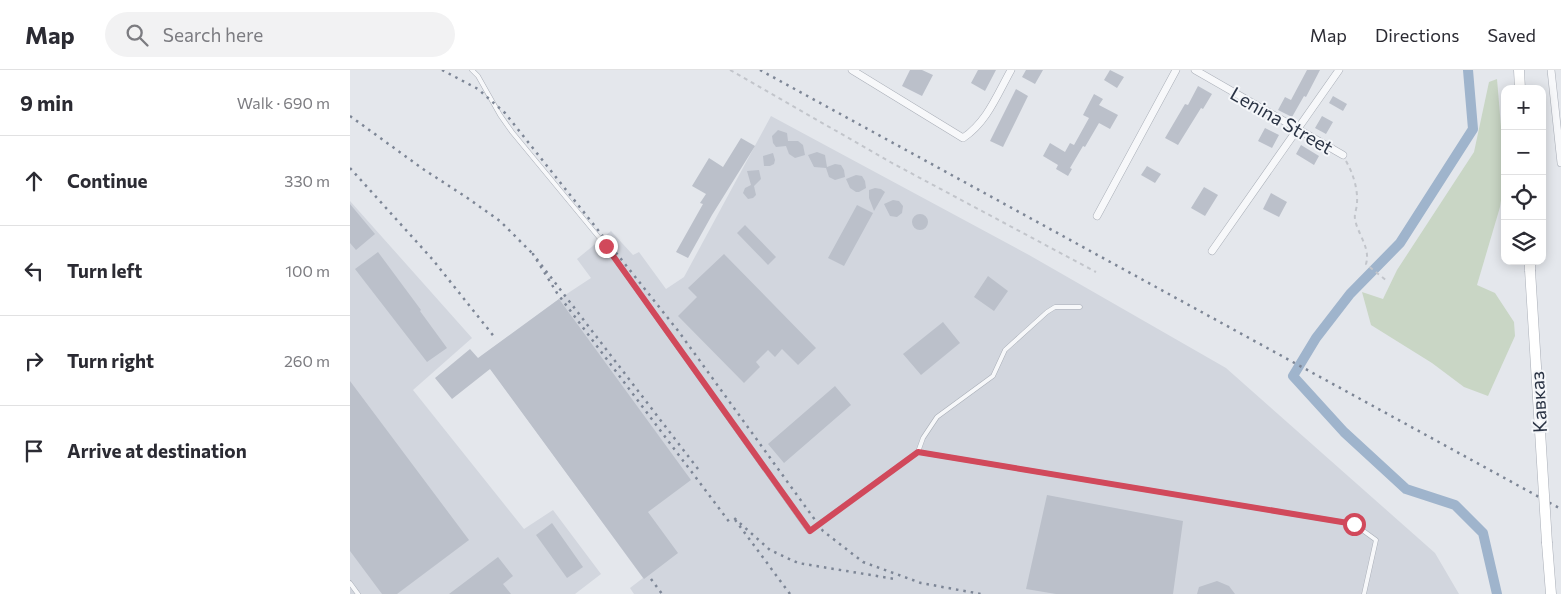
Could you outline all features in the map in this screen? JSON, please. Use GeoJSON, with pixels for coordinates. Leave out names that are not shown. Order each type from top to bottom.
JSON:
{"type":"FeatureCollection","features":[{"type":"Feature","properties":{"kind":"main road"},"geometry":{"type":"LineString","coordinates":[[1519,70],[1520,85]]}},
{"type":"Feature","properties":{"kind":"main road","name":"Кавказ"},"geometry":{"type":"LineString","coordinates":[[1530,266],[1551,594]]}},
{"type":"Feature","properties":{"kind":"street"},"geometry":{"type":"LineString","coordinates":[[852,70],[963,138],[973,132],[983,121],[1011,70]]}},
{"type":"Feature","properties":{"kind":"street"},"geometry":{"type":"LineString","coordinates":[[1097,216],[1176,70]]}},
{"type":"Feature","properties":{"kind":"street","name":"Lenina Street"},"geometry":{"type":"LineString","coordinates":[[1195,70],[1342,155]]}},
{"type":"Feature","properties":{"kind":"street"},"geometry":{"type":"LineString","coordinates":[[1212,251],[1339,70]]}},
{"type":"Feature","properties":{"kind":"street"},"geometry":{"type":"LineString","coordinates":[[1551,70],[1561,163]]}},
{"type":"Feature","properties":{"kind":"lane"},"geometry":{"type":"LineString","coordinates":[[472,70],[478,76],[512,132],[606,246],[810,531],[918,452],[923,438],[937,418],[994,376],[1004,350],[1046,312],[1055,307],[1080,307]]}},
{"type":"Feature","properties":{"kind":"lane"},"geometry":{"type":"LineString","coordinates":[[918,452],[1354,524],[1376,540],[1364,594]]}},
{"type":"Feature","properties":{"kind":"lane"},"geometry":{"type":"LineString","coordinates":[[350,583],[358,594]]}},
{"type":"Feature","properties":{"kind":"path"},"geometry":{"type":"LineString","coordinates":[[730,70],[892,163],[1096,272]]}},
{"type":"Feature","properties":{"kind":"path"},"geometry":{"type":"LineString","coordinates":[[1342,155],[1353,172],[1357,200],[1355,219],[1363,238],[1367,259],[1366,264],[1387,281]]}},
{"type":"Feature","properties":{"kind":"shaded area"},"geometry":{"type":"Polygon","coordinates":[[[771,116],[1029,255],[1226,368],[1435,553],[1459,594],[634,594],[630,588],[643,578],[481,356],[591,278],[577,259],[611,231],[633,255],[639,252],[666,289],[684,277],[771,116]]]}},
{"type":"Feature","properties":{"kind":"shaded area"},"geometry":{"type":"Polygon","coordinates":[[[350,201],[472,338],[413,390],[524,529],[553,510],[601,574],[575,594],[350,594],[350,201]]]}},
{"type":"Feature","properties":{"kind":"green space"},"geometry":{"type":"Polygon","coordinates":[[[1497,79],[1501,126],[1501,200],[1477,285],[1495,293],[1514,322],[1515,336],[1488,396],[1464,387],[1432,363],[1371,325],[1362,292],[1383,299],[1397,270],[1474,152],[1489,82],[1497,79]]]}},
{"type":"Feature","properties":{"kind":"building"},"geometry":{"type":"Polygon","coordinates":[[[910,70],[922,70],[933,75],[922,96],[902,86],[910,70]]]}},
{"type":"Feature","properties":{"kind":"building"},"geometry":{"type":"Polygon","coordinates":[[[978,70],[996,70],[985,91],[971,83],[978,70]]]}},
{"type":"Feature","properties":{"kind":"building"},"geometry":{"type":"Polygon","coordinates":[[[1026,70],[1043,70],[1035,84],[1022,77],[1026,70]]]}},
{"type":"Feature","properties":{"kind":"building"},"geometry":{"type":"Polygon","coordinates":[[[1110,70],[1124,77],[1117,88],[1104,80],[1110,70]]]}},
{"type":"Feature","properties":{"kind":"building"},"geometry":{"type":"Polygon","coordinates":[[[1307,70],[1320,70],[1306,97],[1304,96],[1292,117],[1278,110],[1285,97],[1291,100],[1307,70]]]}},
{"type":"Feature","properties":{"kind":"building"},"geometry":{"type":"Polygon","coordinates":[[[1198,86],[1212,94],[1178,145],[1165,138],[1185,104],[1188,105],[1198,86]]]}},
{"type":"Feature","properties":{"kind":"building"},"geometry":{"type":"Polygon","coordinates":[[[1016,89],[1028,96],[1003,147],[990,141],[1016,89]]]}},
{"type":"Feature","properties":{"kind":"building"},"geometry":{"type":"Polygon","coordinates":[[[1094,94],[1103,99],[1099,105],[1118,115],[1110,129],[1099,123],[1070,168],[1072,169],[1068,176],[1056,169],[1058,165],[1043,156],[1050,143],[1065,152],[1070,143],[1074,145],[1089,118],[1083,115],[1094,94]]]}},
{"type":"Feature","properties":{"kind":"building"},"geometry":{"type":"Polygon","coordinates":[[[1333,96],[1347,104],[1343,111],[1329,103],[1333,96]]]}},
{"type":"Feature","properties":{"kind":"building"},"geometry":{"type":"Polygon","coordinates":[[[1322,116],[1333,122],[1326,134],[1315,128],[1322,116]]]}},
{"type":"Feature","properties":{"kind":"building"},"geometry":{"type":"Polygon","coordinates":[[[1265,128],[1279,135],[1272,148],[1258,141],[1265,128]]]}},
{"type":"Feature","properties":{"kind":"building"},"geometry":{"type":"Polygon","coordinates":[[[778,130],[787,133],[788,141],[798,141],[803,145],[805,155],[795,158],[789,154],[786,146],[776,147],[772,136],[778,130]]]}},
{"type":"Feature","properties":{"kind":"building"},"geometry":{"type":"Polygon","coordinates":[[[741,138],[755,146],[688,258],[676,252],[703,204],[700,203],[706,194],[692,186],[709,158],[723,167],[741,138]]]}},
{"type":"Feature","properties":{"kind":"building"},"geometry":{"type":"Polygon","coordinates":[[[1301,145],[1319,156],[1314,165],[1296,154],[1301,145]]]}},
{"type":"Feature","properties":{"kind":"building"},"geometry":{"type":"Polygon","coordinates":[[[817,152],[825,155],[827,167],[835,164],[841,165],[845,177],[835,180],[829,177],[826,168],[814,167],[808,155],[817,152]]]}},
{"type":"Feature","properties":{"kind":"building"},"geometry":{"type":"Polygon","coordinates":[[[773,153],[774,164],[764,166],[763,156],[773,153]]]}},
{"type":"Feature","properties":{"kind":"building"},"geometry":{"type":"Polygon","coordinates":[[[1147,166],[1161,174],[1155,183],[1141,175],[1147,166]]]}},
{"type":"Feature","properties":{"kind":"building"},"geometry":{"type":"Polygon","coordinates":[[[759,170],[761,179],[754,186],[756,195],[748,199],[743,193],[745,188],[751,185],[747,171],[759,170]]]}},
{"type":"Feature","properties":{"kind":"building"},"geometry":{"type":"Polygon","coordinates":[[[856,175],[862,176],[865,181],[866,188],[859,192],[850,188],[846,179],[856,175]]]}},
{"type":"Feature","properties":{"kind":"building"},"geometry":{"type":"Polygon","coordinates":[[[1204,187],[1218,195],[1205,216],[1191,208],[1204,187]]]}},
{"type":"Feature","properties":{"kind":"building"},"geometry":{"type":"Polygon","coordinates":[[[875,188],[885,192],[874,211],[869,198],[869,190],[875,188]]]}},
{"type":"Feature","properties":{"kind":"building"},"geometry":{"type":"Polygon","coordinates":[[[1271,193],[1287,202],[1279,217],[1263,209],[1271,193]]]}},
{"type":"Feature","properties":{"kind":"building"},"geometry":{"type":"Polygon","coordinates":[[[893,200],[899,201],[903,206],[902,213],[897,217],[890,216],[884,204],[893,200]]]}},
{"type":"Feature","properties":{"kind":"building"},"geometry":{"type":"Polygon","coordinates":[[[350,204],[375,234],[356,250],[350,243],[350,204]]]}},
{"type":"Feature","properties":{"kind":"building"},"geometry":{"type":"Polygon","coordinates":[[[857,205],[873,213],[844,266],[828,258],[857,205]]]}},
{"type":"Feature","properties":{"kind":"building"},"geometry":{"type":"Polygon","coordinates":[[[917,214],[923,214],[928,219],[926,228],[917,230],[912,225],[912,219],[917,214]]]}},
{"type":"Feature","properties":{"kind":"building"},"geometry":{"type":"Polygon","coordinates":[[[745,225],[776,257],[768,265],[737,233],[745,225]]]}},
{"type":"Feature","properties":{"kind":"building"},"geometry":{"type":"Polygon","coordinates":[[[378,252],[447,348],[427,362],[355,269],[378,252]]]}},
{"type":"Feature","properties":{"kind":"building"},"geometry":{"type":"Polygon","coordinates":[[[724,254],[816,348],[798,365],[782,349],[775,357],[768,350],[756,362],[760,367],[744,383],[678,316],[697,297],[688,288],[724,254]]]}},
{"type":"Feature","properties":{"kind":"building"},"geometry":{"type":"Polygon","coordinates":[[[988,276],[1008,291],[994,311],[974,297],[988,276]]]}},
{"type":"Feature","properties":{"kind":"building"},"geometry":{"type":"Polygon","coordinates":[[[559,299],[691,480],[648,512],[678,553],[644,579],[490,369],[452,399],[435,378],[470,349],[478,358],[559,299]]]}},
{"type":"Feature","properties":{"kind":"building"},"geometry":{"type":"Polygon","coordinates":[[[943,322],[960,343],[921,375],[903,354],[943,322]]]}},
{"type":"Feature","properties":{"kind":"building"},"geometry":{"type":"Polygon","coordinates":[[[350,381],[469,540],[397,594],[382,594],[350,551],[350,381]]]}},
{"type":"Feature","properties":{"kind":"building"},"geometry":{"type":"Polygon","coordinates":[[[835,386],[851,405],[784,463],[768,444],[835,386]]]}},
{"type":"Feature","properties":{"kind":"building"},"geometry":{"type":"Polygon","coordinates":[[[1047,495],[1183,521],[1173,594],[1056,594],[1026,589],[1047,495]]]}},
{"type":"Feature","properties":{"kind":"building"},"geometry":{"type":"Polygon","coordinates":[[[552,523],[583,567],[567,578],[536,535],[552,523]]]}},
{"type":"Feature","properties":{"kind":"building"},"geometry":{"type":"Polygon","coordinates":[[[498,557],[513,576],[503,584],[511,594],[449,594],[498,557]]]}},
{"type":"Feature","properties":{"kind":"building"},"geometry":{"type":"Polygon","coordinates":[[[1217,581],[1229,586],[1235,594],[1197,594],[1199,587],[1217,581]]]}},
{"type":"Feature","properties":{"kind":"waterway"},"geometry":{"type":"LineString","coordinates":[[1468,70],[1473,129],[1400,243],[1350,294],[1316,338],[1293,376],[1344,432],[1406,489],[1455,505],[1483,533],[1497,594]]}},
{"type":"Feature","properties":{"kind":"railway"},"geometry":{"type":"LineString","coordinates":[[442,70],[478,89],[505,113],[679,332],[823,531],[863,562],[921,583],[981,594]]}},
{"type":"Feature","properties":{"kind":"railway"},"geometry":{"type":"LineString","coordinates":[[760,70],[1561,509]]}},
{"type":"Feature","properties":{"kind":"railway"},"geometry":{"type":"LineString","coordinates":[[350,116],[423,169],[500,221],[533,254]]}},
{"type":"Feature","properties":{"kind":"railway"},"geometry":{"type":"LineString","coordinates":[[350,168],[433,260],[496,339]]}},
{"type":"Feature","properties":{"kind":"railway"},"geometry":{"type":"LineString","coordinates":[[698,469],[533,254],[557,293],[730,523]]}},
{"type":"Feature","properties":{"kind":"railway"},"geometry":{"type":"LineString","coordinates":[[790,594],[733,517],[770,550],[798,563],[895,579]]}},
{"type":"Feature","properties":{"kind":"railway"},"geometry":{"type":"LineString","coordinates":[[651,579],[662,594]]}},
{"type":"Feature","properties":{"kind":"route"},"geometry":{"type":"LineString","coordinates":[[606,246],[810,531],[918,452],[1354,524]]}}]}
